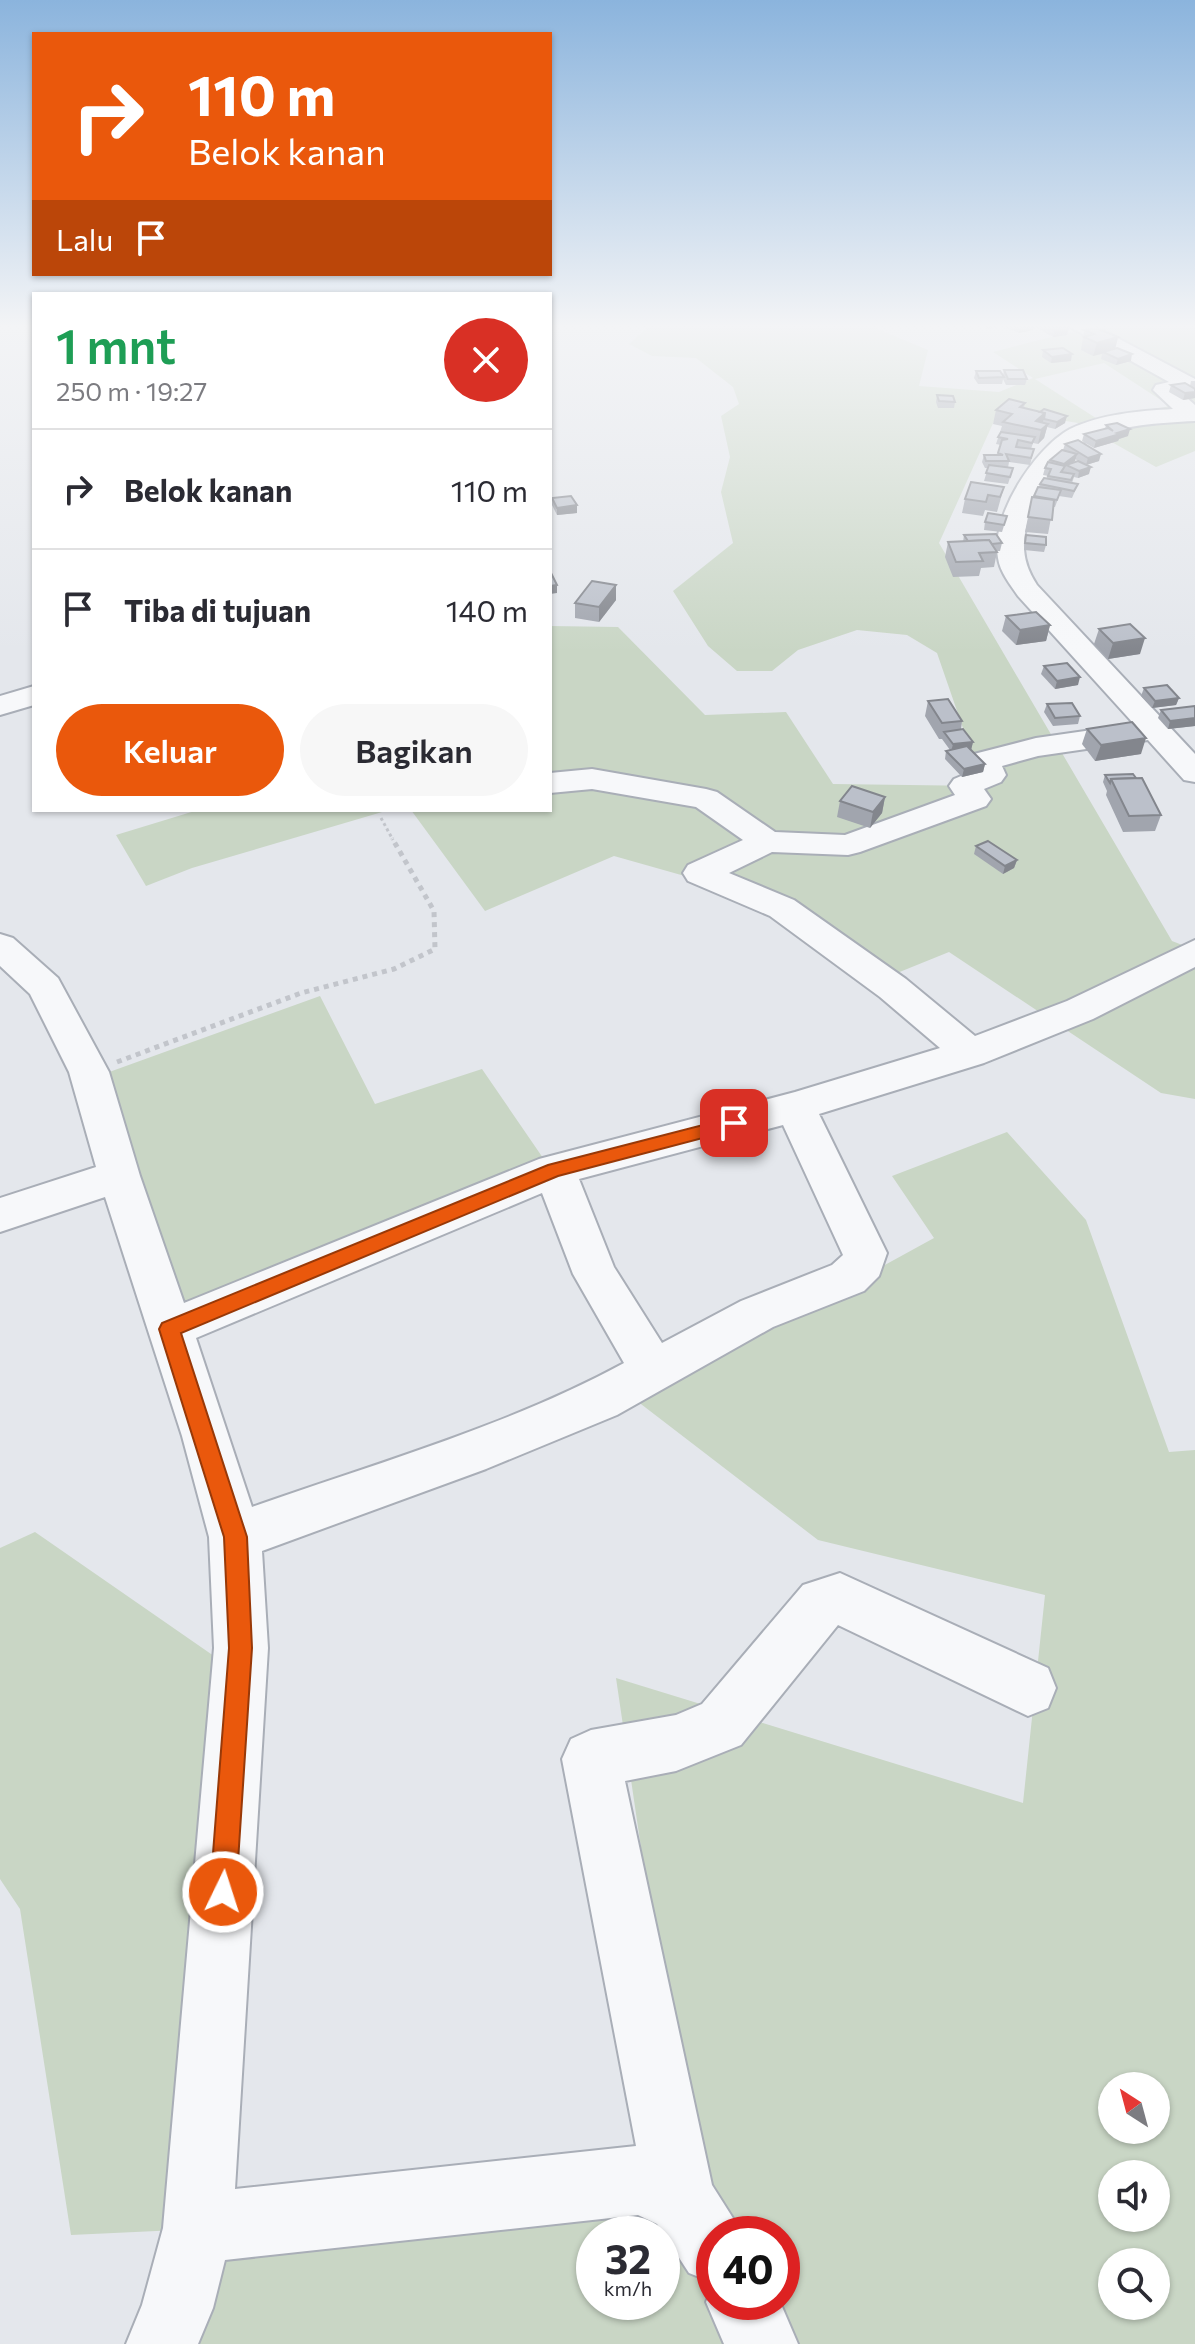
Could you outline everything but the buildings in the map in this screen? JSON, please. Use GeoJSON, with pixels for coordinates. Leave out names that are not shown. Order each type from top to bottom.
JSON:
{"type":"FeatureCollection","features":[{"type":"Feature","properties":{"kind":"street"},"geometry":{"type":"LineString","coordinates":[[1083,432],[1063,444],[1041,468],[1022,503],[1010,552],[1015,571],[1027,590],[1195,773]]}},
{"type":"Feature","properties":{"kind":"street"},"geometry":{"type":"LineString","coordinates":[[0,706],[32,696]]}},
{"type":"Feature","properties":{"kind":"street"},"geometry":{"type":"LineString","coordinates":[[970,1053],[893,988],[782,908],[700,873],[767,842],[848,845],[975,799],[965,786],[990,775],[985,761],[1036,747],[1155,730]]}},
{"type":"Feature","properties":{"kind":"street"},"geometry":{"type":"LineString","coordinates":[[552,783],[592,779],[706,799],[767,842]]}},
{"type":"Feature","properties":{"kind":"street"},"geometry":{"type":"LineString","coordinates":[[0,946],[45,987],[89,1072],[119,1176],[235,1537],[241,1648],[198,2228],[177,2308],[162,2344]]}},
{"type":"Feature","properties":{"kind":"street"},"geometry":{"type":"LineString","coordinates":[[169,1329],[554,1170],[795,1107],[970,1053],[1080,1010],[1195,952]]}},
{"type":"Feature","properties":{"kind":"street"},"geometry":{"type":"LineString","coordinates":[[235,1537],[600,1400],[757,1314],[848,1278],[863,1263],[865,1253],[795,1107]]}},
{"type":"Feature","properties":{"kind":"street"},"geometry":{"type":"LineString","coordinates":[[554,1170],[595,1274],[653,1369]]}},
{"type":"Feature","properties":{"kind":"street"},"geometry":{"type":"LineString","coordinates":[[0,1215],[119,1176]]}},
{"type":"Feature","properties":{"kind":"street"},"geometry":{"type":"LineString","coordinates":[[696,2220],[591,1759],[676,1743],[721,1725],[822,1603],[840,1599],[1028,1688]]}},
{"type":"Feature","properties":{"kind":"street"},"geometry":{"type":"LineString","coordinates":[[198,2228],[643,2180],[696,2223]]}},
{"type":"Feature","properties":{"kind":"street"},"geometry":{"type":"LineString","coordinates":[[751,2320],[762,2344]]}},
{"type":"Feature","properties":{"kind":"path"},"geometry":{"type":"LineString","coordinates":[[89,1072],[301,993],[394,969],[435,949],[434,911],[381,818]]}},
{"type":"Feature","properties":{"kind":"green space"},"geometry":{"type":"Polygon","coordinates":[[[725,432],[989,432],[939,543],[1172,941],[1195,950],[1195,1099],[1161,1093],[949,952],[865,986],[759,897],[614,856],[485,911],[412,812],[552,812],[552,626],[618,627],[705,715],[786,712],[833,784],[983,786],[937,653],[907,635],[857,630],[798,650],[772,671],[737,671],[708,646],[673,591],[733,543],[721,492],[730,457],[725,432]]]}},
{"type":"Feature","properties":{"kind":"green space"},"geometry":{"type":"Polygon","coordinates":[[[1095,432],[1195,432],[1195,451],[1156,467],[1095,432]]]}},
{"type":"Feature","properties":{"kind":"green space"},"geometry":{"type":"Polygon","coordinates":[[[191,812],[382,812],[192,868],[146,886],[116,835],[191,812]]]}},
{"type":"Feature","properties":{"kind":"green space"},"geometry":{"type":"Polygon","coordinates":[[[320,996],[375,1104],[482,1069],[554,1174],[164,1333],[101,1188],[101,1075],[320,996]]]}},
{"type":"Feature","properties":{"kind":"green space"},"geometry":{"type":"Polygon","coordinates":[[[1007,1132],[1086,1220],[1169,1452],[1195,1450],[1195,2344],[174,2344],[199,2229],[71,2235],[20,1909],[0,1879],[0,1548],[35,1532],[237,1672],[200,2229],[690,2180],[616,1678],[1023,1803],[1045,1595],[818,1540],[637,1401],[934,1238],[892,1176],[1007,1132]]]}},
{"type":"Feature","properties":{"kind":"route"},"geometry":{"type":"LineString","coordinates":[[223,1892],[241,1648],[235,1537],[206,1436],[169,1329],[554,1170],[734,1123]]}}]}
